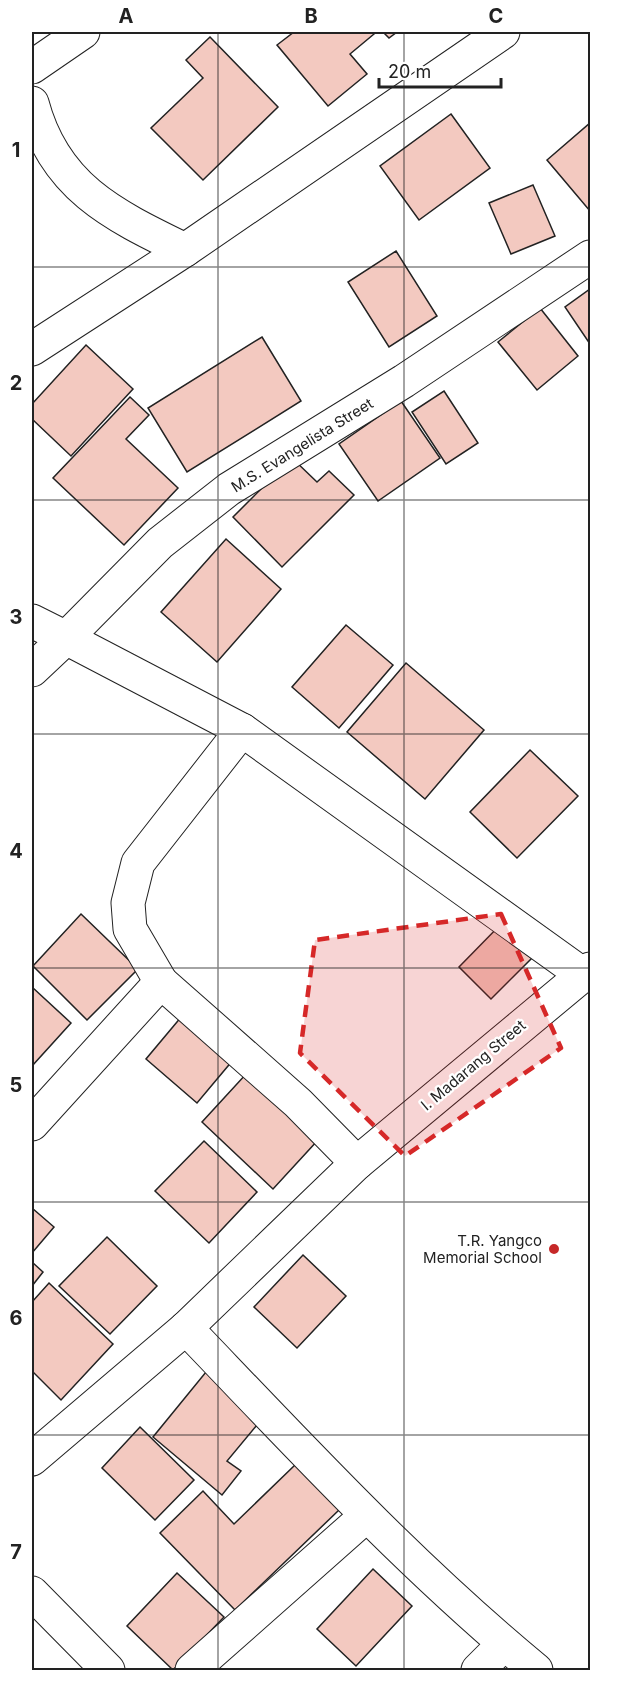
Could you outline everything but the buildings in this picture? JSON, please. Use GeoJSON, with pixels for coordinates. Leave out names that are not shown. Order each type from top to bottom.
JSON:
{"type":"FeatureCollection","features":[{"type":"Feature","properties":{"kind":"street"},"geometry":{"type":"LineString","coordinates":[[32,67],[83,32]]}},
{"type":"Feature","properties":{"kind":"street"},"geometry":{"type":"LineString","coordinates":[[32,349],[185,250],[503,32]]}},
{"type":"Feature","properties":{"kind":"street"},"geometry":{"type":"LineString","coordinates":[[32,103],[37,123],[57,163],[98,203],[138,227],[185,250]]}},
{"type":"Feature","properties":{"kind":"street","name":"M.S. Evangelista Street"},"geometry":{"type":"LineString","coordinates":[[32,670],[160,543],[229,489],[404,381],[591,257]]}},
{"type":"Feature","properties":{"kind":"street"},"geometry":{"type":"LineString","coordinates":[[32,621],[242,730],[586,971]]}},
{"type":"Feature","properties":{"kind":"street"},"geometry":{"type":"LineString","coordinates":[[242,730],[138,864],[128,903],[130,929],[161,982],[298,1103],[357,1163]]}},
{"type":"Feature","properties":{"kind":"street","name":"I. Madarang Street"},"geometry":{"type":"LineString","coordinates":[[32,1459],[186,1328],[357,1163],[586,971]]}},
{"type":"Feature","properties":{"kind":"street"},"geometry":{"type":"LineString","coordinates":[[32,1124],[161,982]]}},
{"type":"Feature","properties":{"kind":"street"},"geometry":{"type":"LineString","coordinates":[[186,1328],[366,1516],[536,1671]]}},
{"type":"Feature","properties":{"kind":"street"},"geometry":{"type":"LineString","coordinates":[[192,1671],[366,1516]]}},
{"type":"Feature","properties":{"kind":"street"},"geometry":{"type":"LineString","coordinates":[[32,1593],[108,1671]]}},
{"type":"Feature","properties":{"kind":"street"},"geometry":{"type":"LineString","coordinates":[[478,1671],[504,1644]]}},
{"type":"Feature","properties":{"kind":"highlighted area"},"geometry":{"type":"Polygon","coordinates":[[[501,914],[561,1048],[405,1156],[300,1053],[315,940],[501,914]]]}},
{"type":"Feature","properties":{"kind":"place","name":"T.R. Yangco Memorial School"},"geometry":{"type":"Point","coordinates":[554,1249]}}]}
